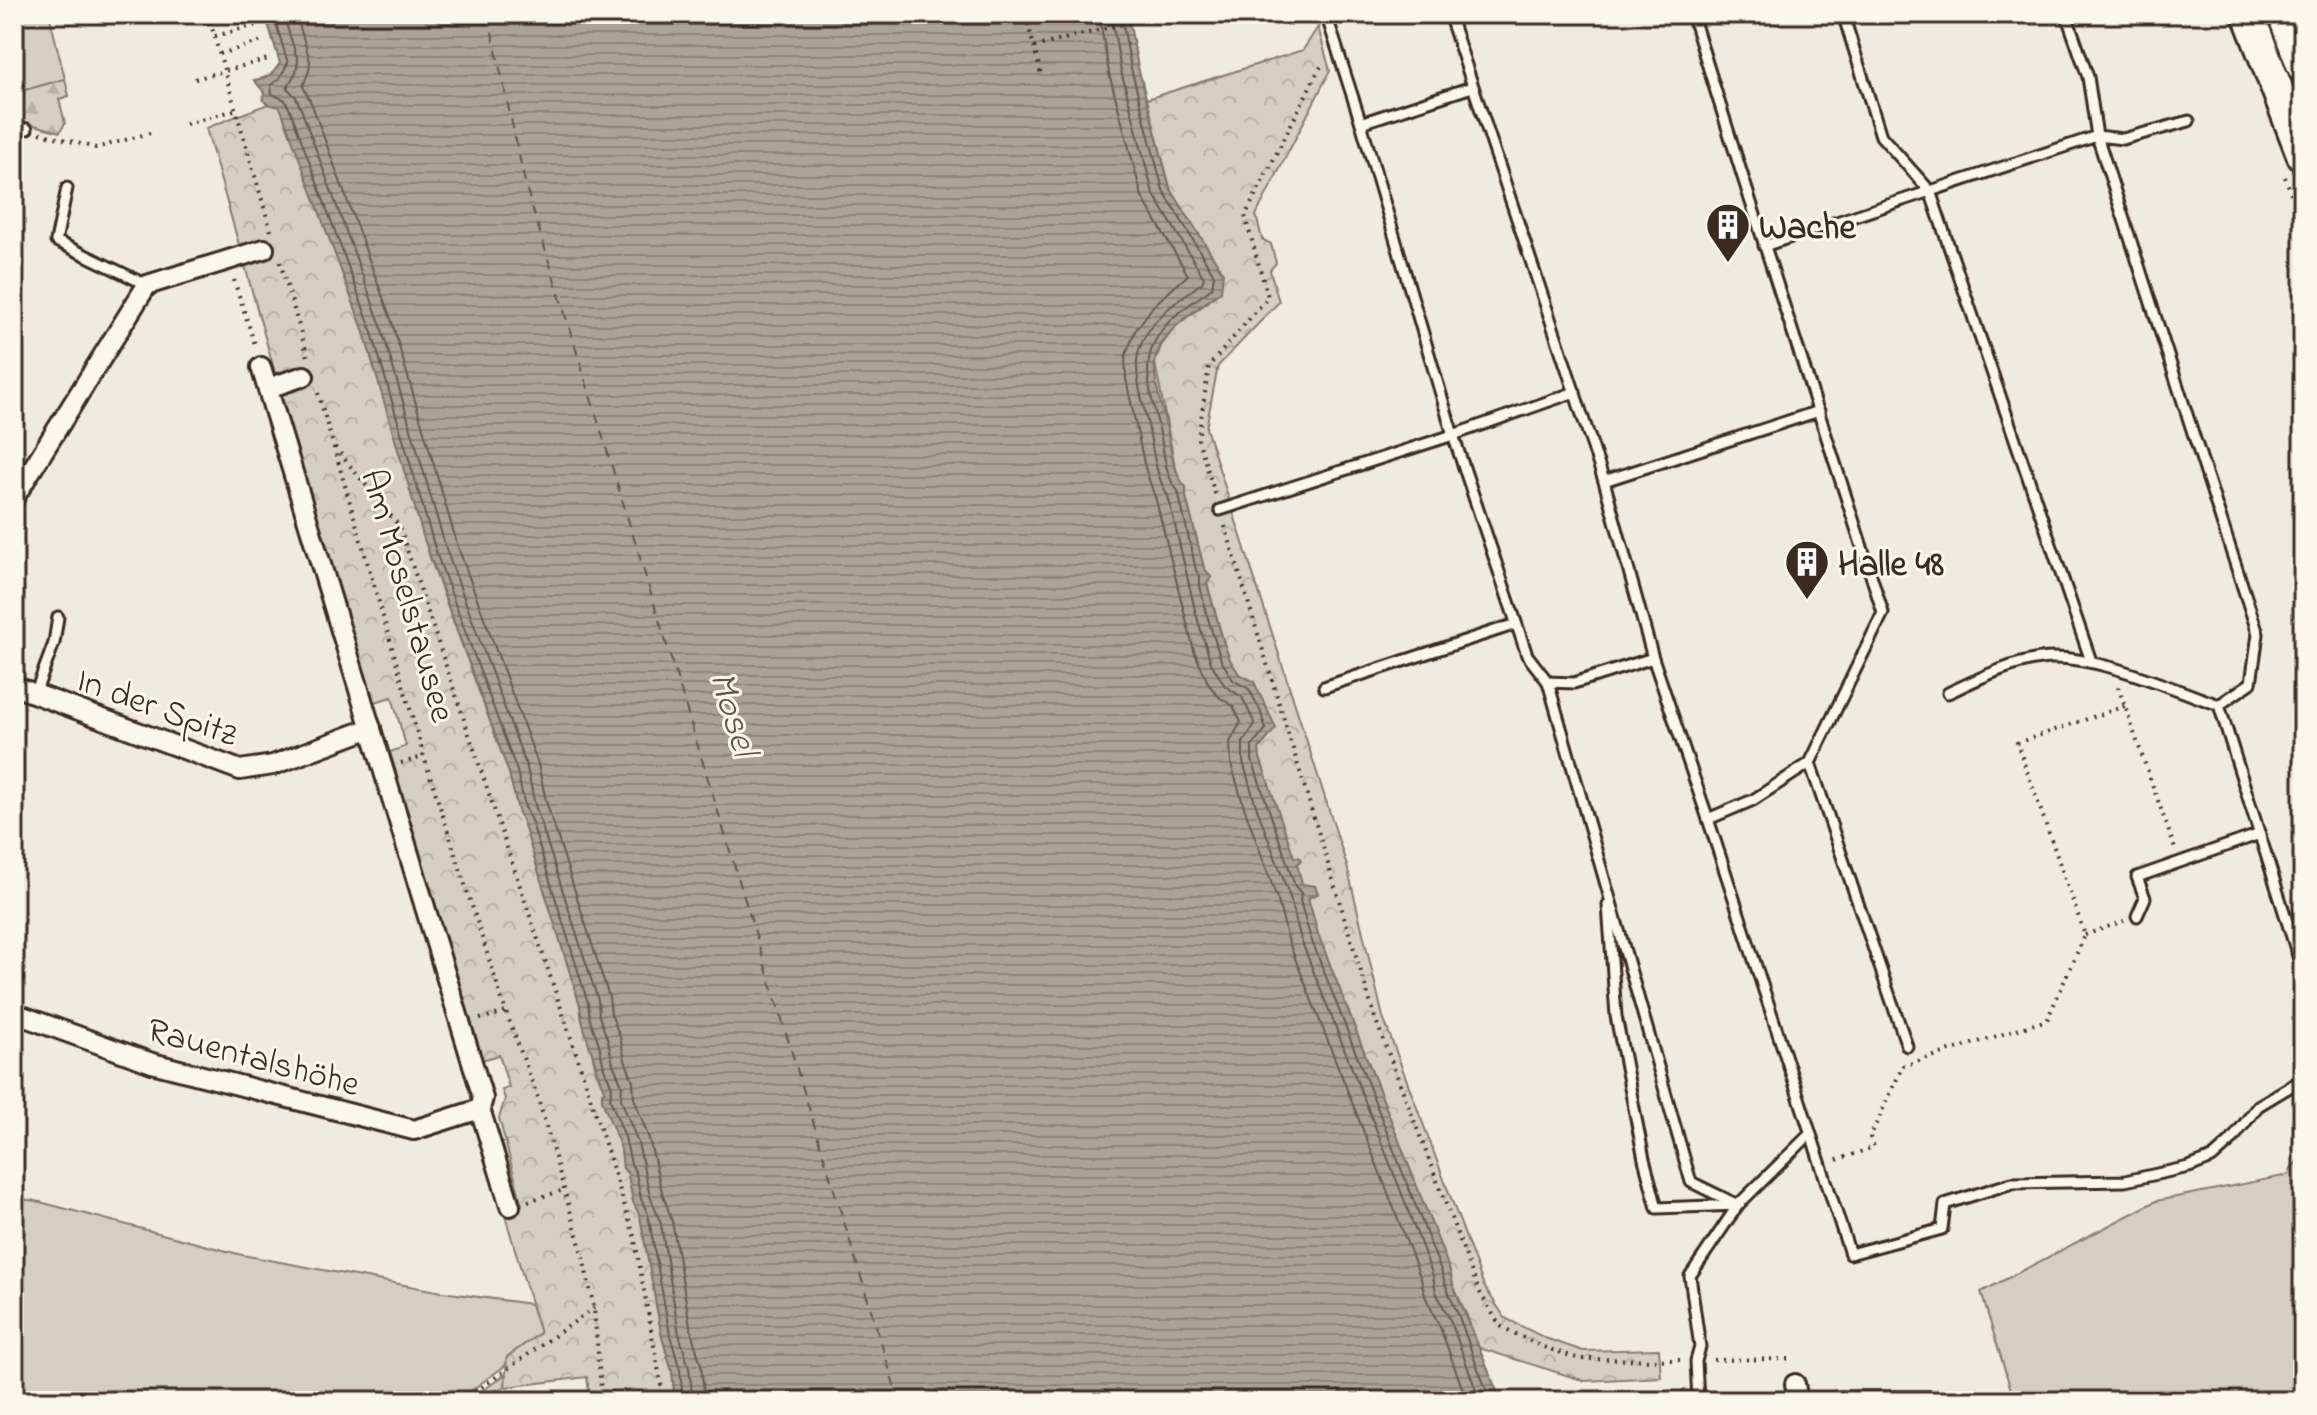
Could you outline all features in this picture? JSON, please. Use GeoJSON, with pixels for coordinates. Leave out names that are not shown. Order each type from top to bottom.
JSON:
{"type":"FeatureCollection","features":[{"type":"Feature","properties":{"kind":"main road"},"geometry":{"type":"LineString","coordinates":[[2248,14],[2303,156]]}},
{"type":"Feature","properties":{"kind":"main road"},"geometry":{"type":"LineString","coordinates":[[2283,14],[2303,67]]}},
{"type":"Feature","properties":{"kind":"street"},"geometry":{"type":"LineString","coordinates":[[14,498],[147,285],[272,246]]}},
{"type":"Feature","properties":{"kind":"street","name":"Am Moselstausee"},"geometry":{"type":"LineString","coordinates":[[261,367],[483,1098],[480,1109],[510,1206]]}},
{"type":"Feature","properties":{"kind":"street"},"geometry":{"type":"LineString","coordinates":[[268,388],[309,374]]}},
{"type":"Feature","properties":{"kind":"street","name":"In der Spitz"},"geometry":{"type":"LineString","coordinates":[[14,686],[240,770],[273,765],[371,728]]}},
{"type":"Feature","properties":{"kind":"street","name":"Rauentalshöhe"},"geometry":{"type":"LineString","coordinates":[[14,1013],[152,1063],[414,1130],[480,1109]]}},
{"type":"Feature","properties":{"kind":"lane"},"geometry":{"type":"LineString","coordinates":[[1326,14],[1453,435],[1527,655],[1548,682],[1691,1182],[1738,1205]]}},
{"type":"Feature","properties":{"kind":"lane"},"geometry":{"type":"LineString","coordinates":[[1449,14],[1604,481],[1653,658],[1850,1254],[1942,1229],[1945,1204],[2012,1183],[2125,1181],[2189,1167],[2212,1158],[2231,1141],[2258,1106],[2303,1079]]}},
{"type":"Feature","properties":{"kind":"lane"},"geometry":{"type":"LineString","coordinates":[[1692,14],[1883,613],[1810,763],[1753,800],[1708,819]]}},
{"type":"Feature","properties":{"kind":"lane"},"geometry":{"type":"LineString","coordinates":[[1843,14],[1881,136],[1930,191],[2091,661]]}},
{"type":"Feature","properties":{"kind":"lane"},"geometry":{"type":"LineString","coordinates":[[2066,14],[2088,77],[2097,136],[2258,634],[2251,683],[2219,705]]}},
{"type":"Feature","properties":{"kind":"lane"},"geometry":{"type":"LineString","coordinates":[[1361,123],[1472,87]]}},
{"type":"Feature","properties":{"kind":"lane"},"geometry":{"type":"LineString","coordinates":[[1764,246],[2097,136],[2123,139],[2189,121]]}},
{"type":"Feature","properties":{"kind":"lane"},"geometry":{"type":"LineString","coordinates":[[14,127],[27,129]]}},
{"type":"Feature","properties":{"kind":"lane"},"geometry":{"type":"LineString","coordinates":[[67,188],[56,241],[147,285]]}},
{"type":"Feature","properties":{"kind":"lane"},"geometry":{"type":"LineString","coordinates":[[1220,510],[1575,392]]}},
{"type":"Feature","properties":{"kind":"lane"},"geometry":{"type":"LineString","coordinates":[[1604,481],[1819,411]]}},
{"type":"Feature","properties":{"kind":"lane"},"geometry":{"type":"LineString","coordinates":[[35,694],[54,643],[58,617]]}},
{"type":"Feature","properties":{"kind":"lane"},"geometry":{"type":"LineString","coordinates":[[1324,687],[1516,624]]}},
{"type":"Feature","properties":{"kind":"lane"},"geometry":{"type":"LineString","coordinates":[[1548,682],[1574,683],[1653,658]]}},
{"type":"Feature","properties":{"kind":"lane"},"geometry":{"type":"LineString","coordinates":[[1948,693],[1998,669],[2043,658],[2091,661],[2219,705]]}},
{"type":"Feature","properties":{"kind":"lane"},"geometry":{"type":"LineString","coordinates":[[2219,705],[2303,972]]}},
{"type":"Feature","properties":{"kind":"lane"},"geometry":{"type":"LineString","coordinates":[[1810,763],[1907,1046]]}},
{"type":"Feature","properties":{"kind":"lane"},"geometry":{"type":"LineString","coordinates":[[2137,916],[2145,898],[2137,877],[2260,834]]}},
{"type":"Feature","properties":{"kind":"lane"},"geometry":{"type":"LineString","coordinates":[[1607,887],[1616,1016],[1644,1159],[1657,1208],[1738,1205]]}},
{"type":"Feature","properties":{"kind":"lane"},"geometry":{"type":"LineString","coordinates":[[1698,1401],[1696,1361],[1700,1347],[1690,1276],[1738,1205],[1810,1134]]}},
{"type":"Feature","properties":{"kind":"path","name":"Am Moselstausee"},"geometry":{"type":"LineString","coordinates":[[208,14],[309,374],[424,757],[506,1012],[538,1098],[582,1252],[594,1308],[602,1401]]}},
{"type":"Feature","properties":{"kind":"path"},"geometry":{"type":"LineString","coordinates":[[1026,16],[1042,78]]}},
{"type":"Feature","properties":{"kind":"path"},"geometry":{"type":"LineString","coordinates":[[1034,47],[1130,22]]}},
{"type":"Feature","properties":{"kind":"path"},"geometry":{"type":"LineString","coordinates":[[215,36],[257,25]]}},
{"type":"Feature","properties":{"kind":"path"},"geometry":{"type":"LineString","coordinates":[[220,54],[262,41]]}},
{"type":"Feature","properties":{"kind":"path"},"geometry":{"type":"LineString","coordinates":[[1336,49],[1319,69],[1245,216],[1268,297],[1209,366],[1198,439],[1375,1018],[1479,1291],[1500,1326],[1540,1346],[1580,1359],[1788,1359],[1796,1392]]}},
{"type":"Feature","properties":{"kind":"path"},"geometry":{"type":"LineString","coordinates":[[195,79],[268,59]]}},
{"type":"Feature","properties":{"kind":"path"},"geometry":{"type":"LineString","coordinates":[[186,124],[235,110]]}},
{"type":"Feature","properties":{"kind":"path"},"geometry":{"type":"LineString","coordinates":[[27,129],[96,148],[154,132]]}},
{"type":"Feature","properties":{"kind":"path"},"geometry":{"type":"LineString","coordinates":[[227,259],[261,367]]}},
{"type":"Feature","properties":{"kind":"path"},"geometry":{"type":"LineString","coordinates":[[332,443],[399,526],[634,1235],[664,1401]]}},
{"type":"Feature","properties":{"kind":"path"},"geometry":{"type":"LineString","coordinates":[[2111,668],[2179,862]]}},
{"type":"Feature","properties":{"kind":"path"},"geometry":{"type":"LineString","coordinates":[[1821,1165],[1874,1147],[1870,1137],[1903,1066],[2047,1020],[2085,935],[2017,743],[2125,706]]}},
{"type":"Feature","properties":{"kind":"path"},"geometry":{"type":"LineString","coordinates":[[2085,935],[2137,916]]}},
{"type":"Feature","properties":{"kind":"path"},"geometry":{"type":"LineString","coordinates":[[510,1206],[564,1190]]}},
{"type":"Feature","properties":{"kind":"path"},"geometry":{"type":"LineString","coordinates":[[462,1401],[594,1308]]}},
{"type":"Feature","properties":{"kind":"green space"},"geometry":{"type":"Polygon","coordinates":[[[14,14],[49,14],[65,79],[14,93],[14,14]]]}},
{"type":"Feature","properties":{"kind":"green space"},"geometry":{"type":"Polygon","coordinates":[[[1318,27],[1330,71],[1256,215],[1262,239],[1271,244],[1276,263],[1270,270],[1279,302],[1218,366],[1206,428],[1347,866],[1383,1017],[1484,1286],[1505,1318],[1545,1338],[1583,1351],[1659,1349],[1661,1377],[1585,1381],[1479,1348],[1318,934],[1308,898],[1317,894],[1302,884],[1260,758],[1259,749],[1275,728],[1253,681],[1239,674],[1228,657],[1207,583],[1211,577],[1204,568],[1186,487],[1180,482],[1174,461],[1155,363],[1161,346],[1177,325],[1209,301],[1223,273],[1170,188],[1147,99],[1303,50],[1318,27]]]}},
{"type":"Feature","properties":{"kind":"green space"},"geometry":{"type":"Polygon","coordinates":[[[65,79],[69,96],[59,99],[65,123],[60,132],[16,120],[18,112],[14,110],[14,93],[65,79]]]}},
{"type":"Feature","properties":{"kind":"green space"},"geometry":{"type":"Polygon","coordinates":[[[268,104],[280,106],[284,115],[363,329],[430,558],[509,773],[580,1005],[596,1071],[621,1149],[623,1168],[628,1174],[633,1202],[640,1216],[662,1337],[672,1371],[675,1401],[590,1401],[587,1377],[505,1387],[507,1357],[540,1333],[505,1216],[516,1213],[522,1205],[499,1118],[505,1099],[502,1090],[509,1087],[499,1055],[482,1060],[390,752],[406,746],[392,697],[371,703],[206,128],[268,104]]]}},
{"type":"Feature","properties":{"kind":"green space"},"geometry":{"type":"Polygon","coordinates":[[[14,167],[26,172],[14,213],[14,167]]]}},
{"type":"Feature","properties":{"kind":"green space"},"geometry":{"type":"Polygon","coordinates":[[[2303,1156],[2303,1401],[1820,1401],[1837,1390],[2011,1390],[1981,1292],[2156,1201],[2289,1175],[2291,1168],[2303,1156]]]}},
{"type":"Feature","properties":{"kind":"green space"},"geometry":{"type":"Polygon","coordinates":[[[14,1198],[36,1201],[242,1255],[442,1292],[531,1304],[540,1333],[507,1357],[506,1365],[457,1401],[14,1401],[14,1198]]]}},
{"type":"Feature","properties":{"kind":"green space"},"geometry":{"type":"Polygon","coordinates":[[[506,1374],[505,1387],[482,1395],[481,1401],[468,1401],[506,1374]]]}},
{"type":"Feature","properties":{"kind":"water","name":"Mosel"},"geometry":{"type":"Polygon","coordinates":[[[265,14],[1128,14],[1138,67],[1170,188],[1223,273],[1221,291],[1172,330],[1158,351],[1155,362],[1155,378],[1173,461],[1186,487],[1204,568],[1211,577],[1207,584],[1231,662],[1239,674],[1254,682],[1276,728],[1259,749],[1260,758],[1294,857],[1301,860],[1297,864],[1302,884],[1315,886],[1318,893],[1308,898],[1318,934],[1501,1401],[675,1401],[672,1371],[662,1337],[640,1216],[633,1202],[628,1174],[623,1168],[621,1149],[602,1100],[602,1092],[605,1091],[509,773],[424,539],[363,329],[280,107],[263,100],[264,92],[254,80],[270,75],[280,63],[265,14]]]}},
{"type":"Feature","properties":{"kind":"ferry route"},"geometry":{"type":"LineString","coordinates":[[488,14],[526,187],[899,1401]]}},
{"type":"Feature","properties":{"kind":"place","name":"Wache"},"geometry":{"type":"Point","coordinates":[1728,264]}},
{"type":"Feature","properties":{"kind":"place","name":"Halle 48"},"geometry":{"type":"Point","coordinates":[1807,601]}}]}
